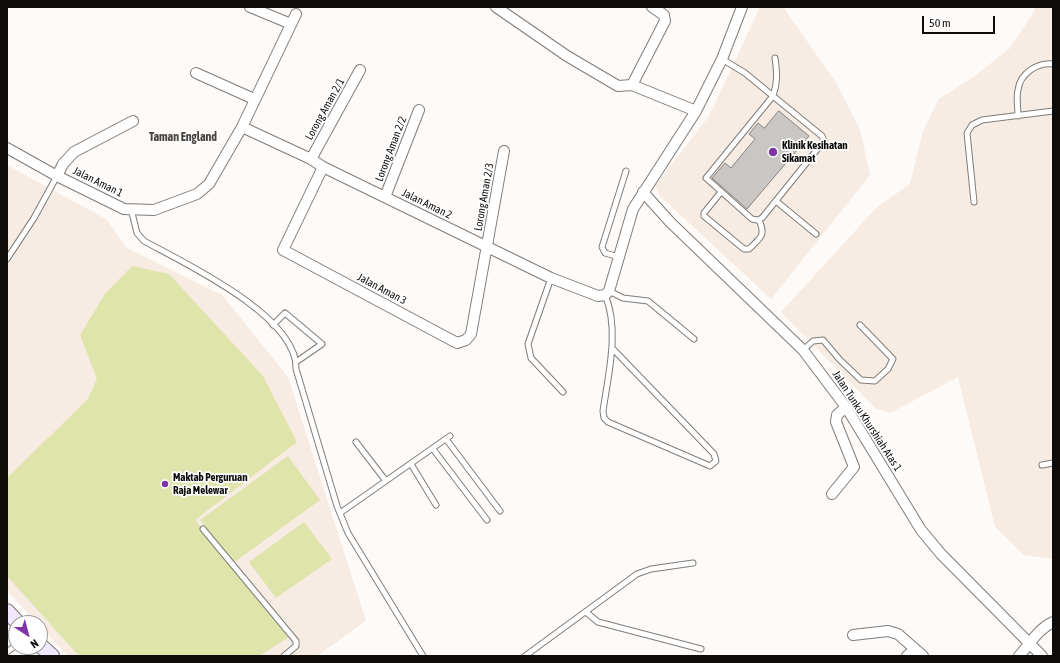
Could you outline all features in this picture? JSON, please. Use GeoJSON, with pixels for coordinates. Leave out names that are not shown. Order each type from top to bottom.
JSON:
{"type":"FeatureCollection","features":[{"type":"Feature","properties":{"kind":"street"},"geometry":{"type":"LineString","coordinates":[[250,7],[291,24]]}},
{"type":"Feature","properties":{"kind":"street"},"geometry":{"type":"LineString","coordinates":[[496,7],[579,64],[618,86],[632,86],[696,111]]}},
{"type":"Feature","properties":{"kind":"street"},"geometry":{"type":"LineString","coordinates":[[632,86],[664,21],[664,15],[652,7]]}},
{"type":"Feature","properties":{"kind":"street"},"geometry":{"type":"LineString","coordinates":[[607,293],[633,209],[696,111],[722,59],[742,7]]}},
{"type":"Feature","properties":{"kind":"street","name":"Jalan Aman 1"},"geometry":{"type":"LineString","coordinates":[[7,148],[57,176],[124,209],[154,210],[197,194],[209,184],[242,127],[254,98],[296,14]]}},
{"type":"Feature","properties":{"kind":"street","name":"Lorong Aman 2/1"},"geometry":{"type":"LineString","coordinates":[[311,159],[360,70]]}},
{"type":"Feature","properties":{"kind":"street"},"geometry":{"type":"LineString","coordinates":[[196,73],[254,98]]}},
{"type":"Feature","properties":{"kind":"street","name":"Lorong Aman 2/2"},"geometry":{"type":"LineString","coordinates":[[385,197],[420,110]]}},
{"type":"Feature","properties":{"kind":"street"},"geometry":{"type":"LineString","coordinates":[[57,176],[63,164],[74,152],[133,121]]}},
{"type":"Feature","properties":{"kind":"street","name":"Jalan Aman 2"},"geometry":{"type":"LineString","coordinates":[[242,127],[311,159],[323,167],[551,278],[598,296],[607,293]]}},
{"type":"Feature","properties":{"kind":"street","name":"Lorong Aman 2/3"},"geometry":{"type":"LineString","coordinates":[[488,246],[504,151]]}},
{"type":"Feature","properties":{"kind":"street","name":"Jalan Aman 3"},"geometry":{"type":"LineString","coordinates":[[323,167],[283,250],[457,343],[466,340],[471,334],[488,246]]}},
{"type":"Feature","properties":{"kind":"street","name":"Jalan Tunku Khurshiah Atas 1"},"geometry":{"type":"LineString","coordinates":[[643,192],[670,222],[802,350],[846,406],[922,530],[941,554],[1042,656]]}},
{"type":"Feature","properties":{"kind":"street"},"geometry":{"type":"LineString","coordinates":[[832,494],[854,467],[836,422],[837,415],[846,406]]}},
{"type":"Feature","properties":{"kind":"street"},"geometry":{"type":"LineString","coordinates":[[1019,656],[1043,626],[1053,622]]}},
{"type":"Feature","properties":{"kind":"street"},"geometry":{"type":"LineString","coordinates":[[853,635],[888,631],[898,634],[911,652],[923,656]]}},
{"type":"Feature","properties":{"kind":"lane"},"geometry":{"type":"LineString","coordinates":[[759,220],[752,219],[706,178],[773,96],[778,75],[775,58]]}},
{"type":"Feature","properties":{"kind":"lane"},"geometry":{"type":"LineString","coordinates":[[722,59],[745,73],[822,136],[824,141],[759,220]]}},
{"type":"Feature","properties":{"kind":"lane"},"geometry":{"type":"LineString","coordinates":[[1018,116],[1018,88],[1027,72],[1044,63],[1053,64]]}},
{"type":"Feature","properties":{"kind":"lane"},"geometry":{"type":"LineString","coordinates":[[974,202],[967,133],[972,125],[982,120],[1053,111]]}},
{"type":"Feature","properties":{"kind":"lane"},"geometry":{"type":"LineString","coordinates":[[619,257],[605,253],[602,248],[626,171]]}},
{"type":"Feature","properties":{"kind":"lane"},"geometry":{"type":"LineString","coordinates":[[7,259],[34,218],[57,176]]}},
{"type":"Feature","properties":{"kind":"lane"},"geometry":{"type":"LineString","coordinates":[[721,192],[704,213],[704,216],[744,249],[749,249],[763,234],[764,231],[759,220]]}},
{"type":"Feature","properties":{"kind":"lane"},"geometry":{"type":"LineString","coordinates":[[776,201],[816,234]]}},
{"type":"Feature","properties":{"kind":"lane"},"geometry":{"type":"LineString","coordinates":[[130,209],[137,233],[144,241],[218,281],[245,299],[273,324],[291,347],[296,362],[296,369],[340,512],[348,533],[423,656]]}},
{"type":"Feature","properties":{"kind":"lane"},"geometry":{"type":"LineString","coordinates":[[551,278],[528,344],[531,358],[563,392]]}},
{"type":"Feature","properties":{"kind":"lane"},"geometry":{"type":"LineString","coordinates":[[612,348],[714,454],[716,461],[710,466],[608,422],[604,418],[603,411],[612,348],[607,293],[623,298],[648,301],[694,339]]}},
{"type":"Feature","properties":{"kind":"lane"},"geometry":{"type":"LineString","coordinates":[[273,324],[285,314],[322,344],[296,362]]}},
{"type":"Feature","properties":{"kind":"lane"},"geometry":{"type":"LineString","coordinates":[[802,350],[813,341],[823,340],[840,360],[862,380],[875,381],[888,368],[893,359],[860,324]]}},
{"type":"Feature","properties":{"kind":"lane"},"geometry":{"type":"LineString","coordinates":[[340,512],[448,438],[500,511]]}},
{"type":"Feature","properties":{"kind":"lane"},"geometry":{"type":"LineString","coordinates":[[356,442],[386,481]]}},
{"type":"Feature","properties":{"kind":"lane"},"geometry":{"type":"LineString","coordinates":[[434,448],[487,520]]}},
{"type":"Feature","properties":{"kind":"lane"},"geometry":{"type":"LineString","coordinates":[[1042,465],[1053,463]]}},
{"type":"Feature","properties":{"kind":"lane"},"geometry":{"type":"LineString","coordinates":[[411,464],[436,505]]}},
{"type":"Feature","properties":{"kind":"lane"},"geometry":{"type":"LineString","coordinates":[[203,530],[296,642],[296,646],[284,656]]}},
{"type":"Feature","properties":{"kind":"lane"},"geometry":{"type":"LineString","coordinates":[[525,656],[637,574],[651,569],[693,563]]}},
{"type":"Feature","properties":{"kind":"lane"},"geometry":{"type":"LineString","coordinates":[[586,612],[598,622],[701,649]]}},
{"type":"Feature","properties":{"kind":"shaded area","name":"Klinik Kesihatan Sikamat"},"geometry":{"type":"Polygon","coordinates":[[[760,7],[783,7],[835,81],[860,129],[870,175],[771,299],[660,196],[655,186],[709,116],[760,7]]]}},
{"type":"Feature","properties":{"kind":"shaded area"},"geometry":{"type":"Polygon","coordinates":[[[1035,7],[1053,7],[1053,559],[1024,555],[995,527],[958,377],[890,413],[875,408],[781,312],[877,207],[910,184],[923,131],[939,99],[972,78],[1009,49],[1034,12],[1035,7]]]}},
{"type":"Feature","properties":{"kind":"shaded area","name":"Maktab Perguruan Raja Melewar"},"geometry":{"type":"Polygon","coordinates":[[[7,165],[106,219],[127,248],[222,295],[288,377],[366,621],[317,656],[68,656],[48,635],[48,615],[30,615],[7,591],[7,165]]]}},
{"type":"Feature","properties":{"kind":"green space","name":"Maktab Perguruan Raja Melewar"},"geometry":{"type":"Polygon","coordinates":[[[132,266],[169,274],[263,376],[297,442],[195,520],[294,634],[259,656],[79,656],[48,622],[48,615],[42,615],[7,576],[7,478],[88,399],[97,379],[80,335],[105,294],[132,266]]]}},
{"type":"Feature","properties":{"kind":"green space"},"geometry":{"type":"Polygon","coordinates":[[[288,456],[320,500],[233,563],[200,520],[288,456]]]}},
{"type":"Feature","properties":{"kind":"green space"},"geometry":{"type":"Polygon","coordinates":[[[304,522],[332,559],[276,598],[249,562],[304,522]]]}},
{"type":"Feature","properties":{"kind":"building"},"geometry":{"type":"Polygon","coordinates":[[[779,111],[809,136],[747,209],[712,178],[725,163],[731,168],[755,139],[749,134],[758,123],[764,128],[779,111]]]}},
{"type":"Feature","properties":{"kind":"place","name":"Klinik Kesihatan Sikamat"},"geometry":{"type":"Point","coordinates":[773,152]}},
{"type":"Feature","properties":{"kind":"place","name":"Maktab Perguruan Raja Melewar"},"geometry":{"type":"Point","coordinates":[165,484]}},
{"type":"Feature","properties":{"kind":"district","name":"Taman England"},"geometry":{"type":"Point","coordinates":[183,137]}}]}
